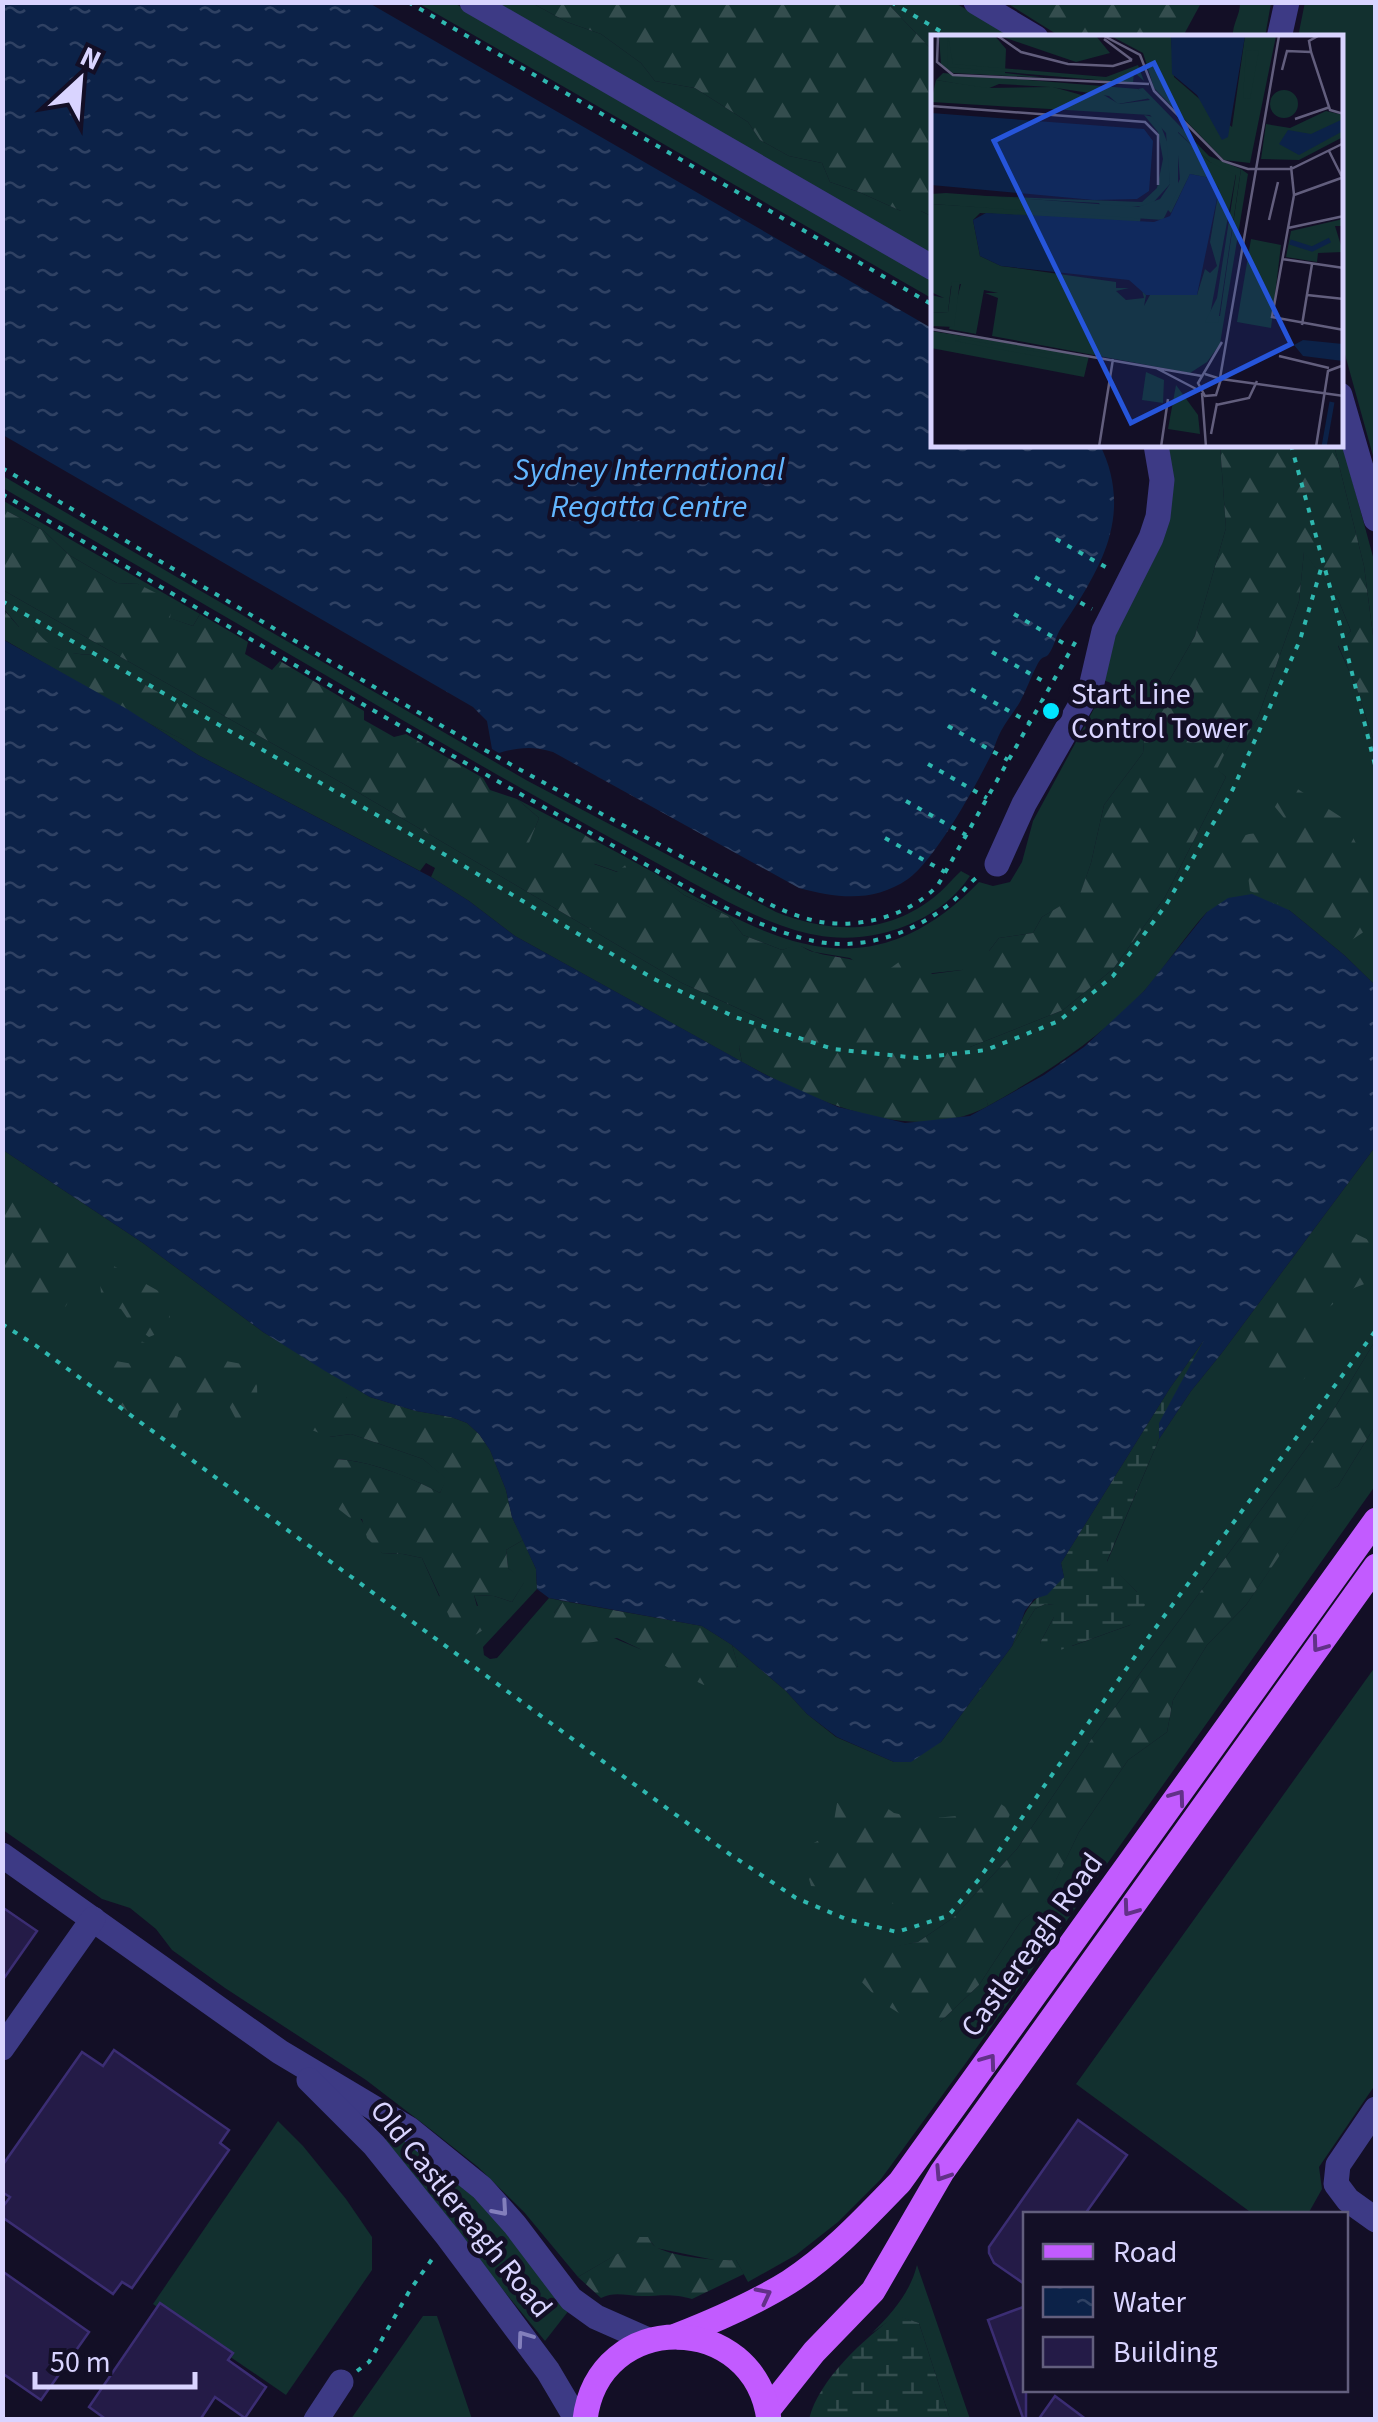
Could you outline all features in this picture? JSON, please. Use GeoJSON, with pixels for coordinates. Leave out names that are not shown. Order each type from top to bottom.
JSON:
{"type":"FeatureCollection","features":[{"type":"Feature","properties":{"kind":"main road","name":"Castlereagh Road"},"geometry":{"type":"LineString","coordinates":[[676,2336],[788,2282],[840,2240],[900,2182],[1376,1520]]}},
{"type":"Feature","properties":{"kind":"main road","name":"Castlereagh Road"},"geometry":{"type":"LineString","coordinates":[[769,2415],[814,2352],[874,2291],[942,2172],[1376,1566]]}},
{"type":"Feature","properties":{"kind":"main road"},"geometry":{"type":"LineString","coordinates":[[585,2420],[590,2395],[613,2361],[648,2340],[676,2336],[701,2339],[725,2349],[745,2365],[760,2386],[769,2415]]}},
{"type":"Feature","properties":{"kind":"street"},"geometry":{"type":"LineString","coordinates":[[472,2],[931,267]]}},
{"type":"Feature","properties":{"kind":"street"},"geometry":{"type":"LineString","coordinates":[[976,2],[1031,35]]}},
{"type":"Feature","properties":{"kind":"street"},"geometry":{"type":"LineString","coordinates":[[1280,35],[1287,2]]}},
{"type":"Feature","properties":{"kind":"street"},"geometry":{"type":"LineString","coordinates":[[1343,405],[1376,519]]}},
{"type":"Feature","properties":{"kind":"street"},"geometry":{"type":"LineString","coordinates":[[997,864],[1024,804],[1090,688],[1104,631],[1151,538],[1162,480],[1157,448]]}},
{"type":"Feature","properties":{"kind":"street","name":"Old Castlereagh Road"},"geometry":{"type":"LineString","coordinates":[[2,1854],[280,2052],[410,2129],[482,2188],[571,2298],[596,2317],[648,2340]]}},
{"type":"Feature","properties":{"kind":"street"},"geometry":{"type":"LineString","coordinates":[[2,2048],[93,1919]]}},
{"type":"Feature","properties":{"kind":"street","name":"Old Castlereagh Road"},"geometry":{"type":"LineString","coordinates":[[280,2052],[374,2144],[548,2372],[577,2420]]}},
{"type":"Feature","properties":{"kind":"street"},"geometry":{"type":"LineString","coordinates":[[1376,2110],[1338,2165],[1336,2184],[1348,2200],[1376,2220]]}},
{"type":"Feature","properties":{"kind":"street"},"geometry":{"type":"LineString","coordinates":[[316,2420],[342,2382]]}},
{"type":"Feature","properties":{"kind":"path"},"geometry":{"type":"LineString","coordinates":[[408,2],[931,304]]}},
{"type":"Feature","properties":{"kind":"path"},"geometry":{"type":"LineString","coordinates":[[891,2],[947,35]]}},
{"type":"Feature","properties":{"kind":"path"},"geometry":{"type":"LineString","coordinates":[[1291,448],[1376,768]]}},
{"type":"Feature","properties":{"kind":"path"},"geometry":{"type":"LineString","coordinates":[[2,468],[494,757],[766,902],[815,921],[856,923],[894,914],[929,895],[1082,630]]}},
{"type":"Feature","properties":{"kind":"path"},"geometry":{"type":"LineString","coordinates":[[2,494],[496,781],[716,902],[776,928],[803,938],[841,944],[897,934],[948,906],[975,878],[997,864]]}},
{"type":"Feature","properties":{"kind":"path"},"geometry":{"type":"LineString","coordinates":[[1056,540],[1109,570]]}},
{"type":"Feature","properties":{"kind":"path"},"geometry":{"type":"LineString","coordinates":[[2,601],[410,834],[654,979],[735,1017],[833,1050],[918,1058],[986,1050],[1059,1021],[1113,976],[1166,904],[1233,789],[1300,640],[1323,562]]}},
{"type":"Feature","properties":{"kind":"path"},"geometry":{"type":"LineString","coordinates":[[1035,577],[1088,607]]}},
{"type":"Feature","properties":{"kind":"path"},"geometry":{"type":"LineString","coordinates":[[1088,620],[1100,597]]}},
{"type":"Feature","properties":{"kind":"path"},"geometry":{"type":"LineString","coordinates":[[1014,614],[1072,648]]}},
{"type":"Feature","properties":{"kind":"path"},"geometry":{"type":"LineString","coordinates":[[992,652],[1050,685]]}},
{"type":"Feature","properties":{"kind":"path"},"geometry":{"type":"LineString","coordinates":[[970,689],[1030,723]]}},
{"type":"Feature","properties":{"kind":"path"},"geometry":{"type":"LineString","coordinates":[[948,726],[1008,760]]}},
{"type":"Feature","properties":{"kind":"path"},"geometry":{"type":"LineString","coordinates":[[928,764],[987,798]]}},
{"type":"Feature","properties":{"kind":"path"},"geometry":{"type":"LineString","coordinates":[[906,801],[966,835]]}},
{"type":"Feature","properties":{"kind":"path"},"geometry":{"type":"LineString","coordinates":[[884,838],[945,872]]}},
{"type":"Feature","properties":{"kind":"path"},"geometry":{"type":"LineString","coordinates":[[2,1324],[728,1853],[796,1898],[846,1919],[898,1932],[948,1916],[979,1879],[1148,1638],[1376,1330]]}},
{"type":"Feature","properties":{"kind":"path"},"geometry":{"type":"LineString","coordinates":[[342,2382],[369,2362],[410,2290],[448,2237]]}},
{"type":"Feature","properties":{"kind":"green space"},"geometry":{"type":"Polygon","coordinates":[[[1305,2],[1375,3],[1375,463],[1343,347],[1343,35],[1298,35],[1305,2]]]}},
{"type":"Feature","properties":{"kind":"green space"},"geometry":{"type":"Polygon","coordinates":[[[418,3],[454,3],[931,277],[931,298],[418,3]]]}},
{"type":"Feature","properties":{"kind":"green space"},"geometry":{"type":"Polygon","coordinates":[[[494,3],[532,3],[601,34],[641,63],[655,81],[695,88],[748,122],[760,140],[789,156],[822,163],[830,182],[901,211],[921,211],[931,216],[931,254],[494,3]]]}},
{"type":"Feature","properties":{"kind":"green space"},"geometry":{"type":"Polygon","coordinates":[[[532,3],[889,5],[931,49],[931,216],[921,211],[901,211],[830,182],[822,163],[789,156],[760,140],[748,122],[695,88],[655,81],[641,63],[601,34],[532,3]]]}},
{"type":"Feature","properties":{"kind":"green space"},"geometry":{"type":"Polygon","coordinates":[[[878,3],[955,3],[1012,35],[931,35],[931,49],[889,5],[878,3]]]}},
{"type":"Feature","properties":{"kind":"green space"},"geometry":{"type":"Polygon","coordinates":[[[1007,3],[1201,3],[1184,35],[1058,35],[1007,3]]]}},
{"type":"Feature","properties":{"kind":"green space"},"geometry":{"type":"Polygon","coordinates":[[[1240,3],[1271,3],[1265,35],[1233,35],[1240,3]]]}},
{"type":"Feature","properties":{"kind":"green space"},"geometry":{"type":"Polygon","coordinates":[[[1343,446],[1375,564],[1375,651],[1364,566],[1335,448],[1343,446]]]}},
{"type":"Feature","properties":{"kind":"green space"},"geometry":{"type":"Polygon","coordinates":[[[1166,448],[1220,448],[1226,528],[1195,636],[1146,721],[1143,753],[1104,805],[1080,895],[1042,917],[1033,933],[999,938],[989,951],[962,970],[877,979],[850,958],[798,945],[782,950],[743,935],[728,916],[684,895],[657,874],[742,921],[782,937],[821,947],[860,948],[899,938],[938,917],[979,882],[993,886],[1010,882],[1022,862],[1033,821],[1097,703],[1112,706],[1117,693],[1111,683],[1103,680],[1166,448]]]}},
{"type":"Feature","properties":{"kind":"green space"},"geometry":{"type":"Polygon","coordinates":[[[1220,448],[1335,448],[1364,566],[1375,651],[1375,745],[1338,645],[1351,631],[1338,599],[1304,552],[1299,601],[1258,717],[1244,741],[1230,743],[1217,769],[1226,777],[1165,897],[1113,969],[1063,1010],[970,1047],[991,1068],[983,1085],[988,1106],[959,1117],[928,1122],[863,1114],[799,1091],[742,1062],[739,1047],[745,1031],[766,1021],[682,983],[3,590],[3,509],[44,531],[69,555],[117,583],[138,584],[172,601],[170,618],[193,626],[200,614],[248,642],[245,654],[272,670],[280,661],[364,711],[364,720],[394,737],[406,734],[483,778],[490,790],[517,799],[539,818],[527,848],[543,848],[552,828],[580,832],[610,852],[594,864],[617,872],[629,862],[728,916],[743,935],[782,950],[798,944],[857,961],[877,978],[899,962],[924,965],[932,974],[962,970],[973,951],[989,951],[999,938],[1033,933],[1042,917],[1080,894],[1104,805],[1143,753],[1146,721],[1195,636],[1226,528],[1220,448]]]}},
{"type":"Feature","properties":{"kind":"green space"},"geometry":{"type":"Polygon","coordinates":[[[3,476],[526,780],[776,912],[836,927],[876,925],[914,910],[937,895],[961,871],[970,876],[940,907],[901,928],[880,934],[837,938],[767,920],[517,786],[3,488],[3,476]]]}},
{"type":"Feature","properties":{"kind":"green space"},"geometry":{"type":"Polygon","coordinates":[[[2,500],[200,614],[193,626],[169,618],[138,584],[117,583],[69,555],[44,531],[3,509],[2,500]]]}},
{"type":"Feature","properties":{"kind":"green space"},"geometry":{"type":"Polygon","coordinates":[[[1304,551],[1338,599],[1351,631],[1338,646],[1375,745],[1375,985],[1289,910],[1207,912],[1144,991],[1109,1025],[1051,1068],[988,1106],[970,1047],[1063,1010],[1113,969],[1165,897],[1226,777],[1216,769],[1230,743],[1244,740],[1258,717],[1299,601],[1304,551]]]}},
{"type":"Feature","properties":{"kind":"green space"},"geometry":{"type":"Polygon","coordinates":[[[3,590],[682,983],[768,1022],[756,1026],[739,1047],[742,1062],[515,936],[431,877],[435,868],[426,863],[420,871],[198,755],[150,724],[189,742],[92,655],[67,653],[46,644],[33,627],[19,627],[3,608],[3,590]]]}},
{"type":"Feature","properties":{"kind":"green space"},"geometry":{"type":"Polygon","coordinates":[[[2,608],[19,627],[33,627],[46,641],[65,651],[92,655],[231,733],[221,743],[188,742],[150,724],[3,639],[2,608]]]}},
{"type":"Feature","properties":{"kind":"green space"},"geometry":{"type":"Polygon","coordinates":[[[1293,786],[1344,819],[1370,872],[1368,929],[1340,948],[1286,907],[1250,891],[1247,868],[1201,870],[1208,847],[1249,834],[1293,829],[1275,807],[1274,787],[1293,786]]]}},
{"type":"Feature","properties":{"kind":"green space"},"geometry":{"type":"Polygon","coordinates":[[[517,799],[588,837],[654,873],[618,872],[592,863],[609,852],[526,849],[539,818],[517,799]]]}},
{"type":"Feature","properties":{"kind":"green space"},"geometry":{"type":"Polygon","coordinates":[[[1375,1147],[1375,1341],[1328,1419],[1093,1737],[1017,1849],[953,1918],[918,1942],[885,1949],[940,2022],[979,1985],[1021,1921],[1045,1902],[1079,1832],[1128,1760],[1167,1732],[1173,1700],[1207,1645],[1246,1605],[1320,1495],[1338,1486],[1375,1426],[1375,1486],[881,2179],[838,2222],[796,2255],[748,2282],[736,2260],[719,2261],[656,2248],[647,2237],[578,2277],[524,2212],[478,2167],[430,2129],[366,2080],[172,1950],[156,1929],[130,1908],[102,1899],[3,1830],[3,1150],[143,1243],[263,1332],[370,1397],[347,1397],[329,1437],[351,1434],[423,1459],[447,1479],[440,1493],[390,1471],[336,1459],[342,1489],[382,1553],[422,1558],[439,1596],[478,1606],[474,1595],[512,1602],[524,1582],[508,1568],[506,1550],[523,1540],[536,1569],[537,1589],[483,1647],[484,1655],[497,1658],[549,1598],[563,1601],[554,1613],[640,1649],[738,1667],[732,1645],[836,1737],[894,1762],[941,1742],[1035,1609],[1055,1605],[1054,1617],[1040,1643],[1072,1646],[1130,1625],[1137,1592],[1107,1562],[1159,1439],[1375,1147]]]}},
{"type":"Feature","properties":{"kind":"green space"},"geometry":{"type":"Polygon","coordinates":[[[3,1194],[38,1208],[71,1235],[84,1264],[66,1306],[50,1315],[8,1297],[3,1290],[3,1254],[13,1250],[3,1242],[3,1194]]]}},
{"type":"Feature","properties":{"kind":"green space"},"geometry":{"type":"Polygon","coordinates":[[[1352,1232],[1375,1243],[1375,1280],[1354,1288],[1324,1311],[1306,1377],[1281,1401],[1241,1349],[1273,1294],[1312,1246],[1352,1232]]]}},
{"type":"Feature","properties":{"kind":"green space"},"geometry":{"type":"Polygon","coordinates":[[[112,1265],[171,1298],[169,1329],[149,1337],[132,1325],[121,1309],[102,1304],[100,1282],[112,1265]]]}},
{"type":"Feature","properties":{"kind":"green space"},"geometry":{"type":"Polygon","coordinates":[[[1214,1326],[1160,1423],[1159,1439],[1107,1561],[1145,1605],[1130,1625],[1052,1653],[1040,1643],[1054,1617],[1054,1605],[1045,1604],[1035,1609],[1012,1646],[1030,1606],[1064,1577],[1061,1563],[1170,1388],[1214,1326]]]}},
{"type":"Feature","properties":{"kind":"green space"},"geometry":{"type":"Polygon","coordinates":[[[118,1328],[153,1347],[215,1368],[226,1361],[247,1365],[257,1386],[258,1416],[238,1423],[226,1400],[203,1396],[179,1411],[173,1433],[149,1429],[115,1401],[106,1379],[110,1360],[133,1364],[146,1379],[163,1377],[126,1353],[118,1338],[118,1328]]]}},
{"type":"Feature","properties":{"kind":"green space"},"geometry":{"type":"Polygon","coordinates":[[[1375,1341],[1375,1426],[1338,1486],[1320,1496],[1246,1605],[1207,1645],[1173,1700],[1167,1732],[1128,1760],[1079,1832],[1045,1903],[1021,1921],[979,1985],[940,2022],[919,2026],[880,2001],[856,1976],[885,1948],[918,1942],[953,1918],[1017,1849],[1093,1737],[1328,1419],[1375,1341]]]}},
{"type":"Feature","properties":{"kind":"green space"},"geometry":{"type":"Polygon","coordinates":[[[347,1397],[370,1397],[451,1417],[467,1423],[490,1450],[523,1540],[506,1550],[508,1568],[525,1581],[512,1602],[474,1595],[483,1630],[469,1639],[455,1629],[422,1558],[382,1553],[367,1538],[362,1519],[350,1518],[332,1504],[341,1489],[328,1472],[335,1459],[389,1470],[440,1493],[446,1479],[423,1459],[351,1434],[329,1437],[307,1428],[309,1404],[321,1399],[337,1411],[347,1397]]]}},
{"type":"Feature","properties":{"kind":"green space"},"geometry":{"type":"Polygon","coordinates":[[[563,1601],[702,1626],[732,1645],[738,1666],[725,1681],[704,1685],[617,1638],[570,1646],[552,1627],[554,1613],[563,1601]]]}},
{"type":"Feature","properties":{"kind":"green space"},"geometry":{"type":"Polygon","coordinates":[[[1375,1667],[1375,2085],[1319,2167],[1322,2189],[1309,2212],[1250,2212],[1076,2084],[1375,1667]]]}},
{"type":"Feature","properties":{"kind":"green space"},"geometry":{"type":"Polygon","coordinates":[[[985,1793],[1011,1811],[1000,1842],[957,1850],[963,1886],[908,1908],[841,1888],[811,1886],[801,1850],[832,1833],[837,1803],[870,1796],[894,1813],[922,1819],[957,1816],[985,1793]]]}},
{"type":"Feature","properties":{"kind":"green space"},"geometry":{"type":"Polygon","coordinates":[[[278,2121],[346,2199],[372,2237],[372,2270],[286,2395],[153,2304],[278,2121]]]}},
{"type":"Feature","properties":{"kind":"green space"},"geometry":{"type":"Polygon","coordinates":[[[395,2129],[492,2214],[570,2309],[545,2341],[382,2143],[395,2129]]]}},
{"type":"Feature","properties":{"kind":"green space"},"geometry":{"type":"Polygon","coordinates":[[[623,2237],[648,2237],[656,2247],[676,2254],[736,2260],[744,2274],[692,2299],[616,2294],[601,2298],[578,2277],[624,2250],[623,2237]]]}},
{"type":"Feature","properties":{"kind":"green space"},"geometry":{"type":"Polygon","coordinates":[[[917,2265],[970,2419],[950,2419],[919,2323],[896,2316],[872,2333],[899,2302],[917,2265]]]}},
{"type":"Feature","properties":{"kind":"green space"},"geometry":{"type":"Polygon","coordinates":[[[896,2315],[919,2323],[950,2419],[809,2419],[832,2375],[896,2315]]]}},
{"type":"Feature","properties":{"kind":"green space"},"geometry":{"type":"Polygon","coordinates":[[[423,2316],[437,2316],[472,2419],[351,2419],[423,2316]]]}},
{"type":"Feature","properties":{"kind":"water","name":"Sydney International Regatta Centre"},"geometry":{"type":"Polygon","coordinates":[[[3,2],[369,3],[931,328],[931,448],[1101,448],[1109,466],[1114,500],[1102,558],[1050,652],[1039,662],[942,839],[919,869],[895,887],[868,895],[841,896],[799,888],[553,752],[526,748],[499,753],[492,749],[487,721],[473,707],[3,435],[3,2]]]}},
{"type":"Feature","properties":{"kind":"water"},"geometry":{"type":"Polygon","coordinates":[[[2,639],[127,709],[198,755],[431,877],[515,936],[766,1075],[838,1107],[905,1123],[970,1116],[1044,1075],[1084,1047],[1144,991],[1207,912],[1228,898],[1252,894],[1289,910],[1375,985],[1375,1147],[1159,1439],[1159,1423],[1204,1340],[1061,1563],[1064,1577],[1047,1595],[1034,1599],[1025,1611],[1012,1646],[941,1742],[911,1762],[894,1762],[837,1737],[732,1645],[702,1626],[549,1598],[537,1589],[536,1569],[512,1517],[490,1450],[467,1423],[370,1397],[325,1371],[3,1150],[2,639]]]}},
{"type":"Feature","properties":{"kind":"building"},"geometry":{"type":"Polygon","coordinates":[[[2,1907],[37,1931],[2,1981],[2,1907]]]}},
{"type":"Feature","properties":{"kind":"building"},"geometry":{"type":"Polygon","coordinates":[[[114,2050],[229,2130],[220,2143],[229,2150],[132,2288],[122,2282],[113,2294],[2,2217],[2,2208],[10,2197],[2,2192],[2,2166],[82,2052],[103,2066],[114,2050]]]}},
{"type":"Feature","properties":{"kind":"building"},"geometry":{"type":"Polygon","coordinates":[[[1078,2120],[1127,2155],[1086,2212],[1023,2212],[1023,2283],[994,2263],[989,2247],[1078,2120]]]}},
{"type":"Feature","properties":{"kind":"building"},"geometry":{"type":"Polygon","coordinates":[[[2,2271],[89,2332],[41,2400],[2,2373],[2,2271]]]}},
{"type":"Feature","properties":{"kind":"building"},"geometry":{"type":"Polygon","coordinates":[[[160,2303],[233,2353],[228,2360],[266,2387],[245,2418],[215,2397],[200,2420],[107,2420],[89,2407],[160,2303]]]}},
{"type":"Feature","properties":{"kind":"building"},"geometry":{"type":"Polygon","coordinates":[[[1023,2307],[1026,2418],[1023,2418],[988,2320],[1023,2307]]]}},
{"type":"Feature","properties":{"kind":"building"},"geometry":{"type":"Polygon","coordinates":[[[1055,2396],[1087,2420],[1038,2420],[1055,2396]]]}},
{"type":"Feature","properties":{"kind":"place","name":"Start Line Control Tower"},"geometry":{"type":"Point","coordinates":[1051,711]}}]}
